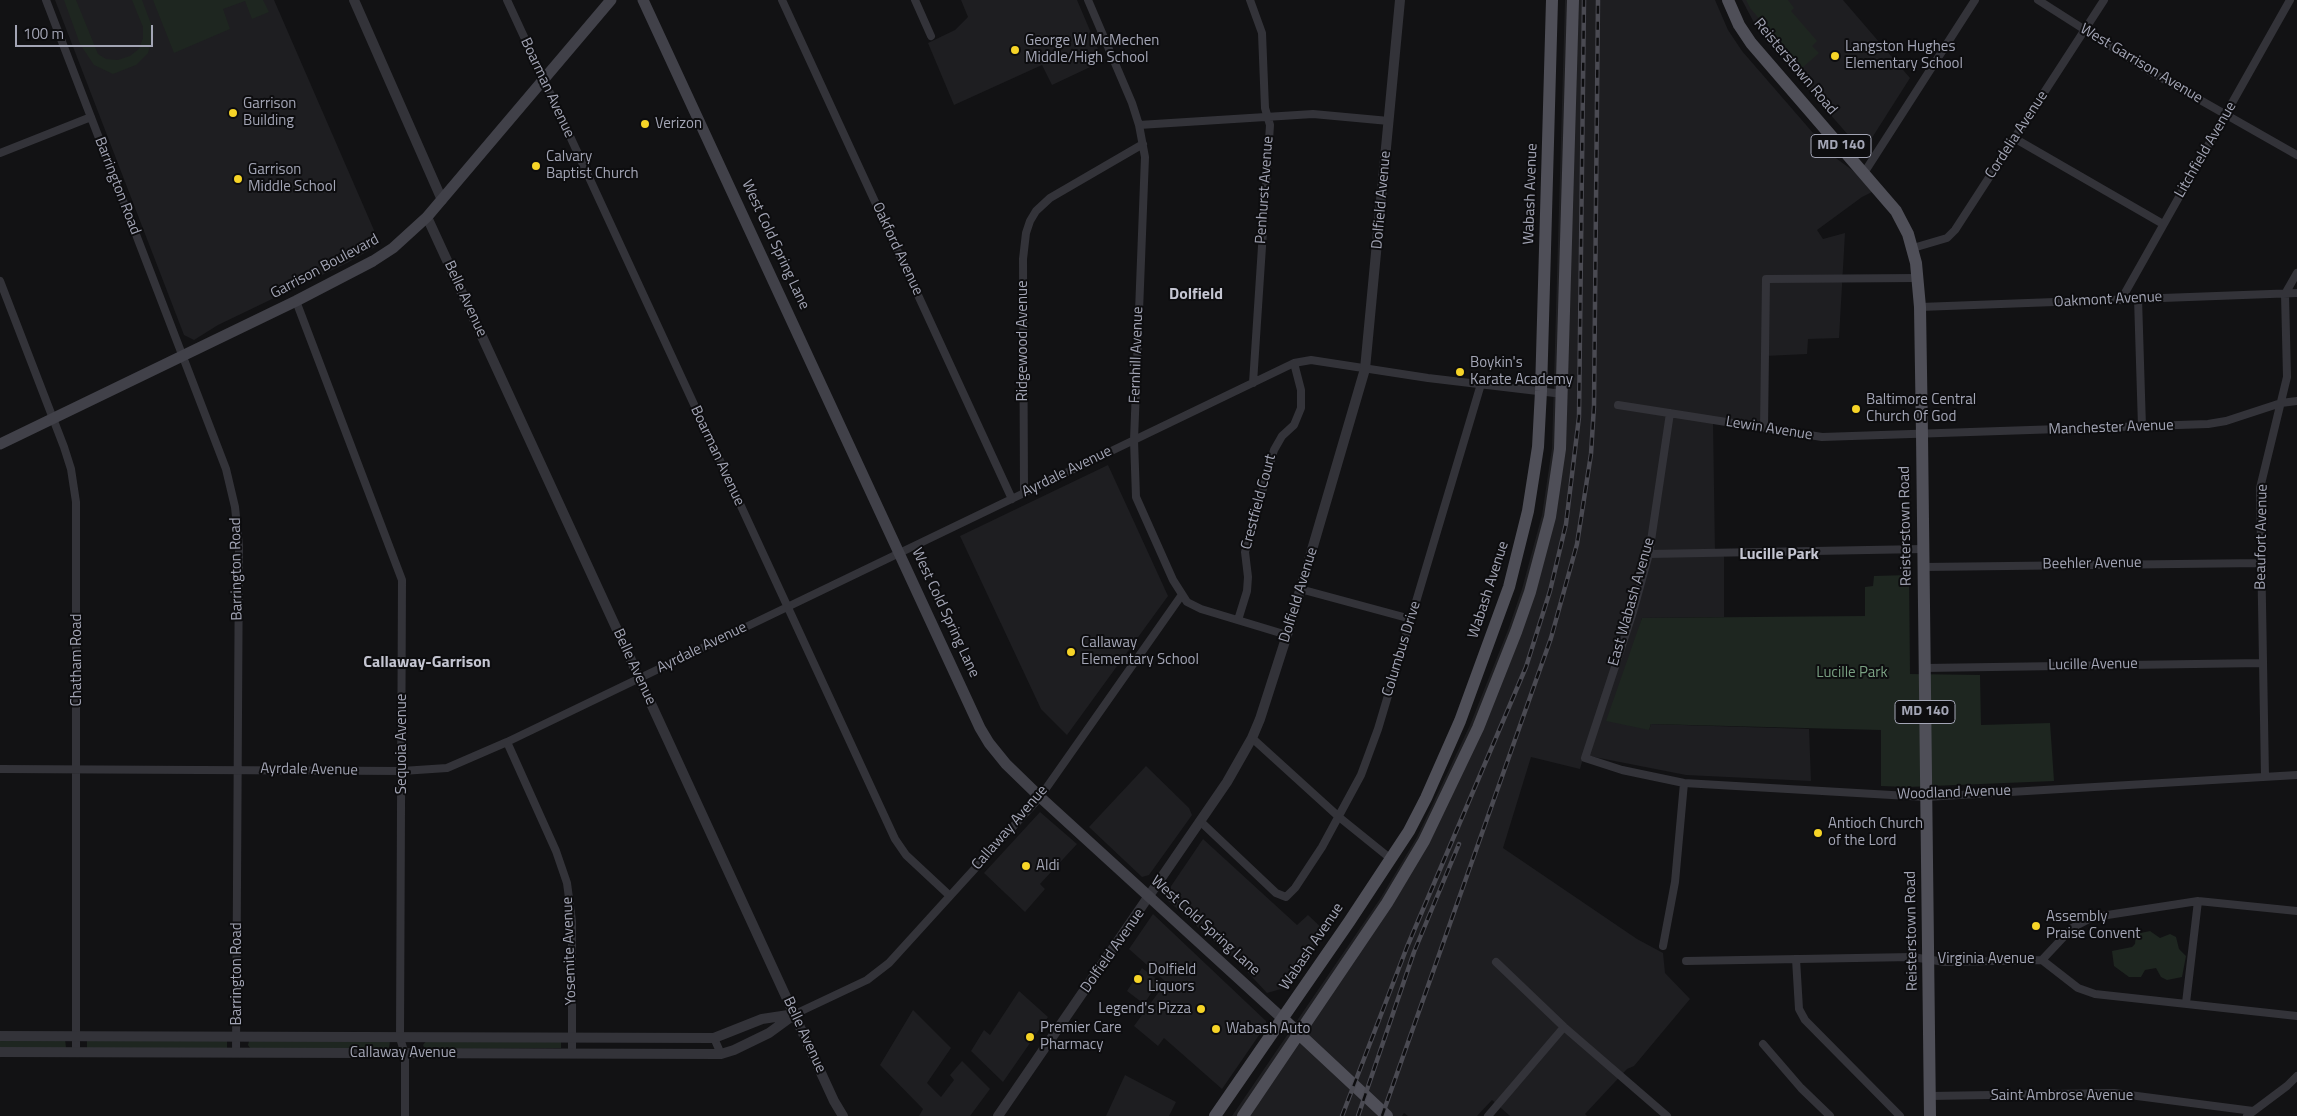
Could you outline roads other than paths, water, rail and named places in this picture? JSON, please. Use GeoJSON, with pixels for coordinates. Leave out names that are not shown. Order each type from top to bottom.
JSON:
{"type":"FeatureCollection","features":[{"type":"Feature","properties":{"kind":"main road","name":"Garrison Boulevard"},"geometry":{"type":"LineString","coordinates":[[0,444],[296,301],[384,255],[407,237],[442,200],[611,0]]}},
{"type":"Feature","properties":{"kind":"main road","name":"West Cold Spring Lane"},"geometry":{"type":"LineString","coordinates":[[643,0],[980,728],[1006,764],[1040,797],[1387,1116]]}},
{"type":"Feature","properties":{"kind":"main road","name":"Wabash Avenue"},"geometry":{"type":"LineString","coordinates":[[1215,1116],[1391,859],[1426,798],[1446,756],[1487,650],[1509,586],[1528,511],[1538,447],[1552,0]]}},
{"type":"Feature","properties":{"kind":"main road"},"geometry":{"type":"LineString","coordinates":[[1243,1116],[1408,869],[1442,806],[1478,728],[1516,632],[1540,555],[1556,484],[1563,394],[1573,0]]}},
{"type":"Feature","properties":{"kind":"main road","name":"Reisterstown Road"},"geometry":{"type":"LineString","coordinates":[[1728,0],[1739,25],[1751,43],[1896,211],[1913,248],[1920,307],[1930,1116]]}},
{"type":"Feature","properties":{"kind":"main road"},"geometry":{"type":"LineString","coordinates":[[1550,104],[1571,105]]}},
{"type":"Feature","properties":{"kind":"street","name":"Barrington Road"},"geometry":{"type":"LineString","coordinates":[[46,0],[226,469],[235,507],[239,546],[236,1053]]}},
{"type":"Feature","properties":{"kind":"street"},"geometry":{"type":"LineString","coordinates":[[354,0],[442,200]]}},
{"type":"Feature","properties":{"kind":"street","name":"Boarman Avenue"},"geometry":{"type":"LineString","coordinates":[[507,0],[900,848],[950,896]]}},
{"type":"Feature","properties":{"kind":"street","name":"Oakford Avenue"},"geometry":{"type":"LineString","coordinates":[[782,0],[1012,499]]}},
{"type":"Feature","properties":{"kind":"street"},"geometry":{"type":"LineString","coordinates":[[915,0],[931,36]]}},
{"type":"Feature","properties":{"kind":"street","name":"Fernhill Avenue"},"geometry":{"type":"LineString","coordinates":[[1088,0],[1124,82],[1139,124],[1143,144],[1145,170],[1134,440],[1136,497],[1181,596]]}},
{"type":"Feature","properties":{"kind":"street","name":"Penhurst Avenue"},"geometry":{"type":"LineString","coordinates":[[1250,0],[1262,33],[1265,108],[1270,125],[1253,383]]}},
{"type":"Feature","properties":{"kind":"street","name":"Dolfield Avenue"},"geometry":{"type":"LineString","coordinates":[[998,1116],[1150,898],[1227,782],[1252,738],[1287,635],[1366,368],[1400,0]]}},
{"type":"Feature","properties":{"kind":"street"},"geometry":{"type":"LineString","coordinates":[[1864,173],[1974,0]]}},
{"type":"Feature","properties":{"kind":"street","name":"West Garrison Avenue"},"geometry":{"type":"LineString","coordinates":[[2038,0],[2151,72],[2297,155]]}},
{"type":"Feature","properties":{"kind":"street","name":"Cordelia Avenue"},"geometry":{"type":"LineString","coordinates":[[1913,248],[1952,235],[2104,0]]}},
{"type":"Feature","properties":{"kind":"street","name":"Litchfield Avenue"},"geometry":{"type":"LineString","coordinates":[[2121,300],[2290,0]]}},
{"type":"Feature","properties":{"kind":"street"},"geometry":{"type":"LineString","coordinates":[[1139,124],[1334,114],[1389,121]]}},
{"type":"Feature","properties":{"kind":"street"},"geometry":{"type":"LineString","coordinates":[[0,153],[91,117]]}},
{"type":"Feature","properties":{"kind":"street"},"geometry":{"type":"LineString","coordinates":[[2014,138],[2163,224]]}},
{"type":"Feature","properties":{"kind":"street","name":"Ridgewood Avenue"},"geometry":{"type":"LineString","coordinates":[[1024,493],[1024,244],[1030,221],[1036,211],[1050,198],[1143,144]]}},
{"type":"Feature","properties":{"kind":"street","name":"Belle Avenue"},"geometry":{"type":"LineString","coordinates":[[427,216],[834,1101],[844,1116]]}},
{"type":"Feature","properties":{"kind":"street"},"geometry":{"type":"LineString","coordinates":[[2285,294],[2297,273]]}},
{"type":"Feature","properties":{"kind":"street"},"geometry":{"type":"LineString","coordinates":[[1764,428],[1766,279],[1918,278]]}},
{"type":"Feature","properties":{"kind":"street","name":"Chatham Road"},"geometry":{"type":"LineString","coordinates":[[0,281],[71,469],[76,502],[76,1052]]}},
{"type":"Feature","properties":{"kind":"street","name":"Oakmont Avenue"},"geometry":{"type":"LineString","coordinates":[[1920,307],[2297,293]]}},
{"type":"Feature","properties":{"kind":"street","name":"Beaufort Avenue"},"geometry":{"type":"LineString","coordinates":[[2265,777],[2260,488],[2281,403],[2287,370],[2285,294]]}},
{"type":"Feature","properties":{"kind":"street"},"geometry":{"type":"LineString","coordinates":[[2138,298],[2142,427]]}},
{"type":"Feature","properties":{"kind":"street","name":"Sequoia Avenue"},"geometry":{"type":"LineString","coordinates":[[296,301],[400,572],[402,587],[400,1038],[406,1054],[406,1116]]}},
{"type":"Feature","properties":{"kind":"street","name":"Ayrdale Avenue"},"geometry":{"type":"LineString","coordinates":[[0,769],[402,771],[447,768],[507,742],[1294,363],[1311,360],[1366,368]]}},
{"type":"Feature","properties":{"kind":"street","name":"Crestfield Court"},"geometry":{"type":"LineString","coordinates":[[1238,620],[1247,591],[1248,576],[1245,552],[1274,450],[1282,436],[1294,425],[1301,408],[1301,390],[1294,363]]}},
{"type":"Feature","properties":{"kind":"street"},"geometry":{"type":"LineString","coordinates":[[1366,368],[1563,394]]}},
{"type":"Feature","properties":{"kind":"street","name":"Columbus Drive"},"geometry":{"type":"LineString","coordinates":[[1201,822],[1276,893],[1286,897],[1295,888],[1340,817],[1360,775],[1378,729],[1481,384]]}},
{"type":"Feature","properties":{"kind":"street","name":"Manchester Avenue"},"geometry":{"type":"LineString","coordinates":[[1922,435],[2216,423],[2281,403],[2297,401]]}},
{"type":"Feature","properties":{"kind":"street","name":"Lewin Avenue"},"geometry":{"type":"LineString","coordinates":[[1618,405],[1822,437],[1922,435]]}},
{"type":"Feature","properties":{"kind":"street","name":"East Wabash Avenue"},"geometry":{"type":"LineString","coordinates":[[1585,758],[1633,612],[1649,554],[1670,414]]}},
{"type":"Feature","properties":{"kind":"street"},"geometry":{"type":"LineString","coordinates":[[1649,554],[1923,549]]}},
{"type":"Feature","properties":{"kind":"street","name":"Beehler Avenue"},"geometry":{"type":"LineString","coordinates":[[1923,566],[2262,563]]}},
{"type":"Feature","properties":{"kind":"street"},"geometry":{"type":"LineString","coordinates":[[1300,589],[1411,619]]}},
{"type":"Feature","properties":{"kind":"street"},"geometry":{"type":"LineString","coordinates":[[1181,596],[1194,607],[1287,635]]}},
{"type":"Feature","properties":{"kind":"street","name":"Callaway Avenue"},"geometry":{"type":"LineString","coordinates":[[0,1052],[721,1054],[734,1050],[769,1033],[795,1014],[860,983],[889,963],[1040,797],[1181,596]]}},
{"type":"Feature","properties":{"kind":"street","name":"Lucille Avenue"},"geometry":{"type":"LineString","coordinates":[[1925,668],[2262,663]]}},
{"type":"Feature","properties":{"kind":"street"},"geometry":{"type":"LineString","coordinates":[[1252,738],[1340,817],[1391,859]]}},
{"type":"Feature","properties":{"kind":"street","name":"Yosemite Avenue"},"geometry":{"type":"LineString","coordinates":[[507,742],[556,851],[567,883],[572,921],[572,1053]]}},
{"type":"Feature","properties":{"kind":"street","name":"Woodland Avenue"},"geometry":{"type":"LineString","coordinates":[[1585,758],[1622,770],[1684,784],[1926,797],[2297,775]]}},
{"type":"Feature","properties":{"kind":"street"},"geometry":{"type":"LineString","coordinates":[[1663,946],[1675,882],[1684,784]]}},
{"type":"Feature","properties":{"kind":"street"},"geometry":{"type":"LineString","coordinates":[[2186,1003],[2198,901]]}},
{"type":"Feature","properties":{"kind":"street","name":"Virginia Avenue"},"geometry":{"type":"LineString","coordinates":[[1686,961],[1929,959],[1945,962],[2042,960],[2072,928],[2089,919],[2198,901],[2297,911]]}},
{"type":"Feature","properties":{"kind":"street"},"geometry":{"type":"LineString","coordinates":[[1796,959],[1799,1009],[1805,1020],[1900,1116]]}},
{"type":"Feature","properties":{"kind":"street"},"geometry":{"type":"LineString","coordinates":[[2042,960],[2068,981],[2088,992],[2297,1016]]}},
{"type":"Feature","properties":{"kind":"street"},"geometry":{"type":"LineString","coordinates":[[1496,962],[1564,1027],[1667,1116]]}},
{"type":"Feature","properties":{"kind":"street","name":"Callaway Avenue"},"geometry":{"type":"LineString","coordinates":[[0,1036],[714,1038],[762,1019],[795,1014]]}},
{"type":"Feature","properties":{"kind":"street"},"geometry":{"type":"LineString","coordinates":[[1488,1116],[1564,1027]]}},
{"type":"Feature","properties":{"kind":"street"},"geometry":{"type":"LineString","coordinates":[[714,1038],[721,1054]]}},
{"type":"Feature","properties":{"kind":"street"},"geometry":{"type":"LineString","coordinates":[[1763,1044],[1830,1116]]}},
{"type":"Feature","properties":{"kind":"street"},"geometry":{"type":"LineString","coordinates":[[2250,1114],[2297,1076]]}},
{"type":"Feature","properties":{"kind":"street","name":"Saint Ambrose Avenue"},"geometry":{"type":"LineString","coordinates":[[1930,1096],[2114,1093],[2250,1114]]}},
{"type":"Feature","properties":{"kind":"railway"},"geometry":{"type":"LineString","coordinates":[[1342,1116],[1407,947],[1526,667],[1550,591],[1566,524],[1579,417],[1584,0]]}},
{"type":"Feature","properties":{"kind":"railway"},"geometry":{"type":"LineString","coordinates":[[1382,1116],[1551,638],[1577,544],[1591,454],[1594,406],[1598,0]]}},
{"type":"Feature","properties":{"kind":"railway"},"geometry":{"type":"LineString","coordinates":[[1358,1116],[1414,952],[1459,844]]}},
{"type":"Feature","properties":{"kind":"place","name":"George W McMechen Middle/High School"},"geometry":{"type":"Point","coordinates":[1015,50]}},
{"type":"Feature","properties":{"kind":"place","name":"Langston Hughes Elementary School"},"geometry":{"type":"Point","coordinates":[1835,56]}},
{"type":"Feature","properties":{"kind":"place","name":"Garrison Building"},"geometry":{"type":"Point","coordinates":[233,113]}},
{"type":"Feature","properties":{"kind":"place","name":"Verizon"},"geometry":{"type":"Point","coordinates":[645,124]}},
{"type":"Feature","properties":{"kind":"place","name":"Calvary Baptist Church"},"geometry":{"type":"Point","coordinates":[536,166]}},
{"type":"Feature","properties":{"kind":"place","name":"Garrison Middle School"},"geometry":{"type":"Point","coordinates":[238,179]}},
{"type":"Feature","properties":{"kind":"place","name":"Boykin's Karate Academy"},"geometry":{"type":"Point","coordinates":[1460,372]}},
{"type":"Feature","properties":{"kind":"place","name":"Baltimore Central Church Of God"},"geometry":{"type":"Point","coordinates":[1856,409]}},
{"type":"Feature","properties":{"kind":"place","name":"Callaway Elementary School"},"geometry":{"type":"Point","coordinates":[1071,652]}},
{"type":"Feature","properties":{"kind":"place","name":"Antioch Church of the Lord"},"geometry":{"type":"Point","coordinates":[1818,833]}},
{"type":"Feature","properties":{"kind":"place","name":"Aldi"},"geometry":{"type":"Point","coordinates":[1026,866]}},
{"type":"Feature","properties":{"kind":"place","name":"Assembly Praise Convent"},"geometry":{"type":"Point","coordinates":[2036,926]}},
{"type":"Feature","properties":{"kind":"place","name":"Dolfield Liquors"},"geometry":{"type":"Point","coordinates":[1138,979]}},
{"type":"Feature","properties":{"kind":"place","name":"Legend's Pizza"},"geometry":{"type":"Point","coordinates":[1201,1009]}},
{"type":"Feature","properties":{"kind":"place","name":"Wabash Auto"},"geometry":{"type":"Point","coordinates":[1216,1029]}},
{"type":"Feature","properties":{"kind":"place","name":"Premier Care Pharmacy"},"geometry":{"type":"Point","coordinates":[1030,1037]}},
{"type":"Feature","properties":{"kind":"district","name":"Dolfield"},"geometry":{"type":"Point","coordinates":[1196,295]}},
{"type":"Feature","properties":{"kind":"district","name":"Lucille Park"},"geometry":{"type":"Point","coordinates":[1779,555]}},
{"type":"Feature","properties":{"kind":"district","name":"Callaway-Garrison"},"geometry":{"type":"Point","coordinates":[427,663]}}]}
